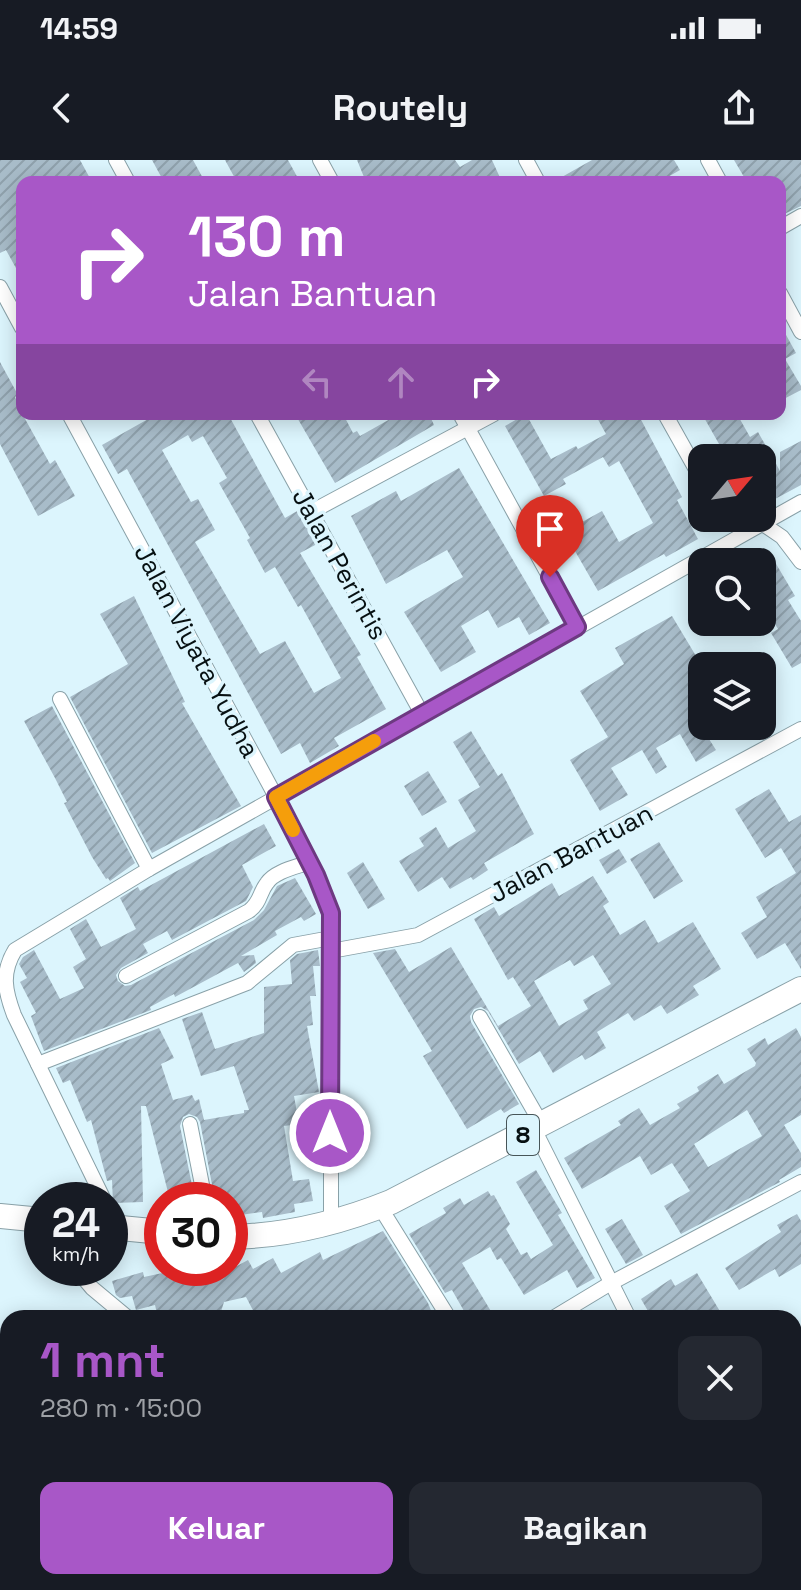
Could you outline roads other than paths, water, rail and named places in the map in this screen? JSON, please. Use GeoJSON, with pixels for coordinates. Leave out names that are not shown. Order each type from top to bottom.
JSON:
{"type":"FeatureCollection","features":[{"type":"Feature","properties":{"kind":"highway","name":"8"},"geometry":{"type":"LineString","coordinates":[[248,1237],[331,1224],[380,1207],[801,989]]}},
{"type":"Feature","properties":{"kind":"highway"},"geometry":{"type":"LineString","coordinates":[[0,1216],[24,1220]]}},
{"type":"Feature","properties":{"kind":"street"},"geometry":{"type":"LineString","coordinates":[[0,287],[16,317]]}},
{"type":"Feature","properties":{"kind":"street"},"geometry":{"type":"LineString","coordinates":[[786,304],[801,332]]}},
{"type":"Feature","properties":{"kind":"street","name":"Jalan Viyata Yudha"},"geometry":{"type":"LineString","coordinates":[[75,420],[310,862],[331,913],[331,1224]]}},
{"type":"Feature","properties":{"kind":"street","name":"Jalan Perintis"},"geometry":{"type":"LineString","coordinates":[[260,420],[422,714]]}},
{"type":"Feature","properties":{"kind":"street"},"geometry":{"type":"LineString","coordinates":[[463,420],[577,627]]}},
{"type":"Feature","properties":{"kind":"street"},"geometry":{"type":"LineString","coordinates":[[311,512],[483,420]]}},
{"type":"Feature","properties":{"kind":"street"},"geometry":{"type":"LineString","coordinates":[[668,420],[688,455]]}},
{"type":"Feature","properties":{"kind":"street"},"geometry":{"type":"LineString","coordinates":[[776,512],[801,502]]}},
{"type":"Feature","properties":{"kind":"street"},"geometry":{"type":"LineString","coordinates":[[95,1182],[5,992],[5,965],[15,950],[149,869],[577,627],[738,532]]}},
{"type":"Feature","properties":{"kind":"street"},"geometry":{"type":"LineString","coordinates":[[775,532],[801,562]]}},
{"type":"Feature","properties":{"kind":"street"},"geometry":{"type":"LineString","coordinates":[[60,699],[149,869]]}},
{"type":"Feature","properties":{"kind":"street","name":"Jalan Bantuan"},"geometry":{"type":"LineString","coordinates":[[38,1064],[247,983],[293,945],[331,945],[418,935],[801,729]]}},
{"type":"Feature","properties":{"kind":"street"},"geometry":{"type":"LineString","coordinates":[[126,976],[249,911],[257,905],[264,886],[273,877],[310,862]]}},
{"type":"Feature","properties":{"kind":"street"},"geometry":{"type":"LineString","coordinates":[[480,1017],[538,1127],[625,1310]]}},
{"type":"Feature","properties":{"kind":"street"},"geometry":{"type":"LineString","coordinates":[[190,1124],[201,1182]]}},
{"type":"Feature","properties":{"kind":"street"},"geometry":{"type":"LineString","coordinates":[[566,1310],[801,1182]]}},
{"type":"Feature","properties":{"kind":"street"},"geometry":{"type":"LineString","coordinates":[[380,1207],[444,1310]]}},
{"type":"Feature","properties":{"kind":"street"},"geometry":{"type":"LineString","coordinates":[[90,1286],[118,1310]]}}]}
